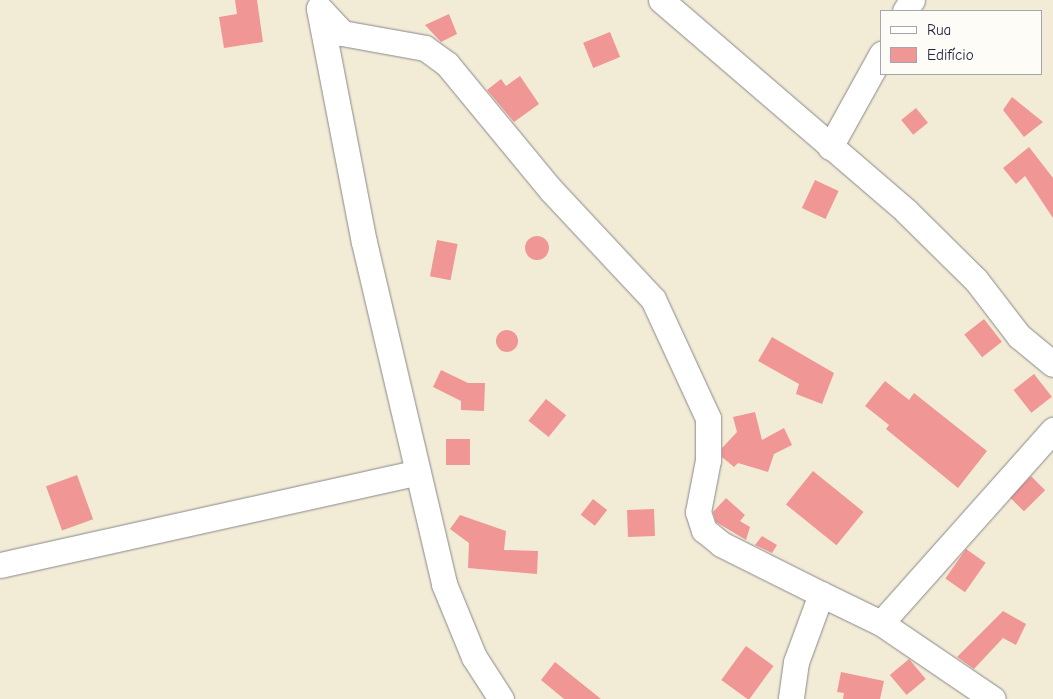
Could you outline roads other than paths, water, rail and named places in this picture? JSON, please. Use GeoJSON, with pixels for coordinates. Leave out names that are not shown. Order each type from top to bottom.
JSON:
{"type":"FeatureCollection","features":[{"type":"Feature","properties":{"kind":"street"},"geometry":{"type":"LineString","coordinates":[[661,0],[830,147],[969,273],[1018,336],[1053,364]]}},
{"type":"Feature","properties":{"kind":"street"},"geometry":{"type":"LineString","coordinates":[[318,4],[364,242],[415,473],[444,584],[474,656],[501,699]]}},
{"type":"Feature","properties":{"kind":"street"},"geometry":{"type":"LineString","coordinates":[[318,4],[342,33],[425,48],[447,64],[552,190],[652,299],[708,418],[708,460],[698,512],[704,530],[721,544],[882,623],[993,699]]}},
{"type":"Feature","properties":{"kind":"street"},"geometry":{"type":"LineString","coordinates":[[830,147],[880,57]]}},
{"type":"Feature","properties":{"kind":"street"},"geometry":{"type":"LineString","coordinates":[[882,623],[1053,430]]}},
{"type":"Feature","properties":{"kind":"street"},"geometry":{"type":"LineString","coordinates":[[0,565],[415,473]]}},
{"type":"Feature","properties":{"kind":"street"},"geometry":{"type":"LineString","coordinates":[[791,699],[796,662],[821,594]]}}]}
